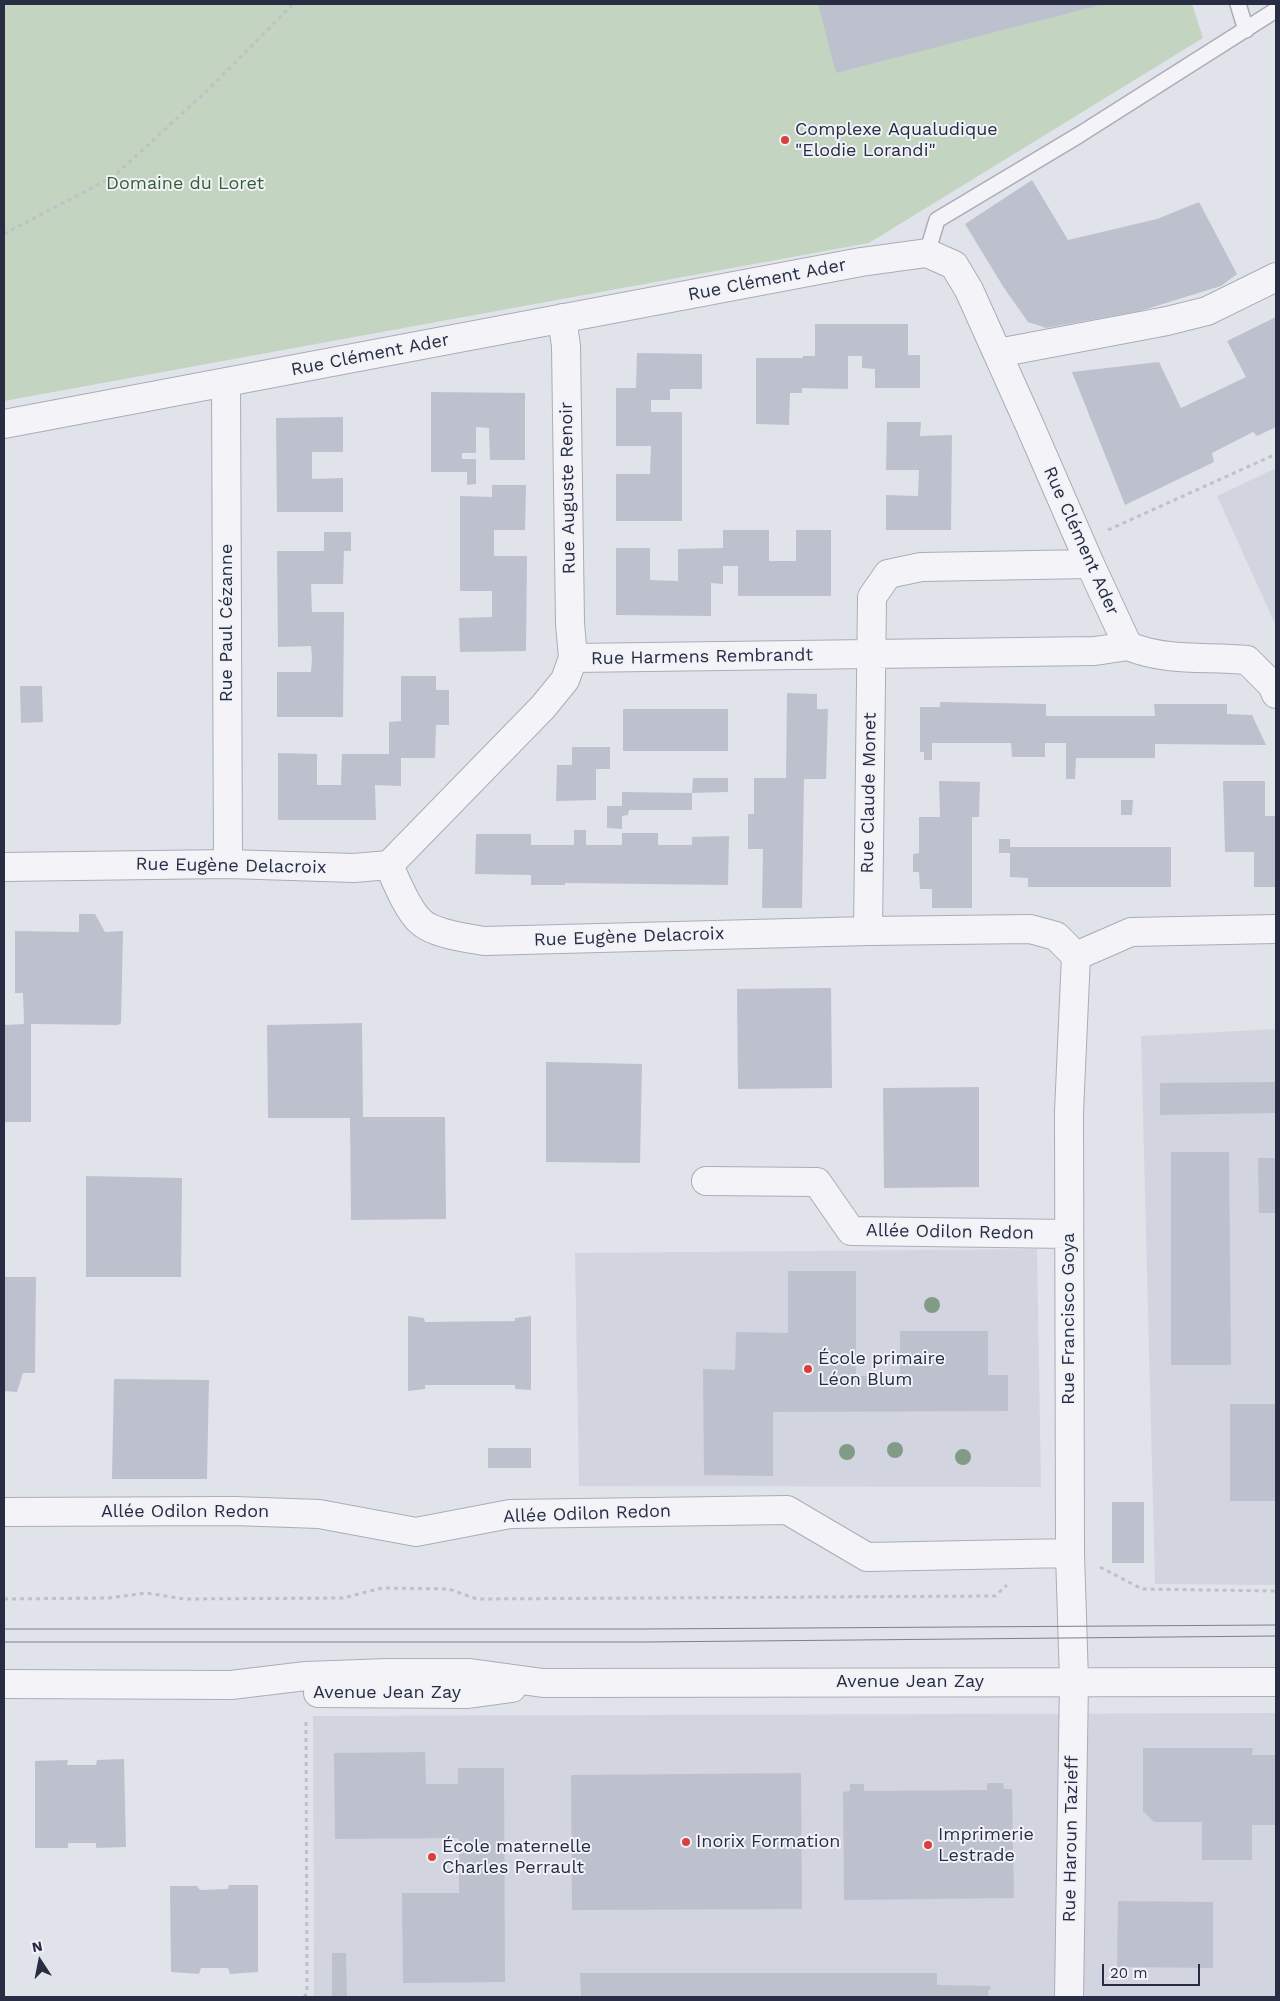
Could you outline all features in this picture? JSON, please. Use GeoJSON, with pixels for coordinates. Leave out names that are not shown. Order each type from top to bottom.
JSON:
{"type":"FeatureCollection","features":[{"type":"Feature","properties":{"kind":"street","name":"Rue Clément Ader"},"geometry":{"type":"LineString","coordinates":[[4,424],[860,262],[927,253],[954,265],[969,290],[1128,646]]}},
{"type":"Feature","properties":{"kind":"street"},"geometry":{"type":"LineString","coordinates":[[998,354],[1167,321],[1207,311],[1276,277]]}},
{"type":"Feature","properties":{"kind":"street","name":"Rue Auguste Renoir"},"geometry":{"type":"LineString","coordinates":[[562,318],[566,346],[570,623],[573,658]]}},
{"type":"Feature","properties":{"kind":"street","name":"Rue Paul Cézanne"},"geometry":{"type":"LineString","coordinates":[[226,383],[228,864]]}},
{"type":"Feature","properties":{"kind":"street"},"geometry":{"type":"LineString","coordinates":[[870,655],[872,597],[888,574],[921,566],[1085,553]]}},
{"type":"Feature","properties":{"kind":"street"},"geometry":{"type":"LineString","coordinates":[[1128,646],[1148,654],[1174,658],[1220,657],[1247,660],[1272,685],[1276,694]]}},
{"type":"Feature","properties":{"kind":"street","name":"Rue Harmens Rembrandt"},"geometry":{"type":"LineString","coordinates":[[389,865],[543,707],[565,680],[573,658],[1095,651],[1128,646]]}},
{"type":"Feature","properties":{"kind":"street","name":"Rue Claude Monet"},"geometry":{"type":"LineString","coordinates":[[868,931],[870,655]]}},
{"type":"Feature","properties":{"kind":"street","name":"Rue Eugène Delacroix"},"geometry":{"type":"LineString","coordinates":[[4,867],[228,864],[354,868],[389,865],[401,894],[421,923],[447,934],[484,941],[868,931],[1030,929],[1056,936],[1076,956]]}},
{"type":"Feature","properties":{"kind":"street"},"geometry":{"type":"LineString","coordinates":[[1076,956],[1131,932],[1276,929]]}},
{"type":"Feature","properties":{"kind":"street","name":"Rue Francisco Goya"},"geometry":{"type":"LineString","coordinates":[[1074,1681],[1070,1553],[1069,1112],[1076,956]]}},
{"type":"Feature","properties":{"kind":"street","name":"Allée Odilon Redon"},"geometry":{"type":"LineString","coordinates":[[706,1181],[817,1182],[851,1231],[1069,1234]]}},
{"type":"Feature","properties":{"kind":"street","name":"Allée Odilon Redon"},"geometry":{"type":"LineString","coordinates":[[4,1512],[234,1511],[319,1514],[416,1532],[510,1514],[787,1510],[867,1557],[1070,1553]]}},
{"type":"Feature","properties":{"kind":"street","name":"Avenue Jean Zay"},"geometry":{"type":"LineString","coordinates":[[231,1685],[306,1676],[388,1673],[470,1673],[543,1683],[1276,1682]]}},
{"type":"Feature","properties":{"kind":"street","name":"Rue Haroun Tazieff"},"geometry":{"type":"LineString","coordinates":[[1069,1997],[1074,1681]]}},
{"type":"Feature","properties":{"kind":"street","name":"Avenue Jean Zay"},"geometry":{"type":"LineString","coordinates":[[4,1684],[231,1685],[306,1693],[468,1694],[543,1683]]}},
{"type":"Feature","properties":{"kind":"street","name":"Avenue Jean Zay"},"geometry":{"type":"LineString","coordinates":[[4,1689],[33,1685]]}},
{"type":"Feature","properties":{"kind":"lane"},"geometry":{"type":"LineString","coordinates":[[1238,4],[1246,30]]}},
{"type":"Feature","properties":{"kind":"lane"},"geometry":{"type":"LineString","coordinates":[[927,253],[937,220],[1079,135],[1276,10]]}},
{"type":"Feature","properties":{"kind":"path"},"geometry":{"type":"LineString","coordinates":[[4,234],[114,176],[209,89],[292,4]]}},
{"type":"Feature","properties":{"kind":"path"},"geometry":{"type":"LineString","coordinates":[[1085,553],[1276,454]]}},
{"type":"Feature","properties":{"kind":"path"},"geometry":{"type":"LineString","coordinates":[[1070,1553],[1113,1572],[1142,1589],[1276,1591]]}},
{"type":"Feature","properties":{"kind":"path"},"geometry":{"type":"LineString","coordinates":[[4,1599],[109,1598],[146,1593],[185,1599],[343,1598],[382,1588],[449,1588],[478,1599],[995,1596],[1012,1580]]}},
{"type":"Feature","properties":{"kind":"path"},"geometry":{"type":"LineString","coordinates":[[304,1997],[307,1993],[306,1693]]}},
{"type":"Feature","properties":{"kind":"shaded area"},"geometry":{"type":"Polygon","coordinates":[[[1276,468],[1276,626],[1217,496],[1276,468]]]}},
{"type":"Feature","properties":{"kind":"shaded area"},"geometry":{"type":"Polygon","coordinates":[[[1276,1029],[1276,1585],[1155,1584],[1141,1036],[1276,1029]]]}},
{"type":"Feature","properties":{"kind":"shaded area","name":"École primaire Léon Blum"},"geometry":{"type":"Polygon","coordinates":[[[1037,1249],[1041,1487],[579,1486],[575,1253],[1037,1249]]]}},
{"type":"Feature","properties":{"kind":"shaded area"},"geometry":{"type":"Polygon","coordinates":[[[1276,1713],[1276,1997],[314,1997],[313,1716],[1276,1713]]]}},
{"type":"Feature","properties":{"kind":"green space","name":"Domaine du Loret"},"geometry":{"type":"Polygon","coordinates":[[[4,4],[1192,4],[1203,38],[869,243],[4,401],[4,4]]]}},
{"type":"Feature","properties":{"kind":"building"},"geometry":{"type":"Polygon","coordinates":[[[818,4],[1104,4],[836,73],[818,4]]]}},
{"type":"Feature","properties":{"kind":"building"},"geometry":{"type":"Polygon","coordinates":[[[1032,180],[1068,240],[1157,219],[1199,202],[1237,274],[1221,286],[1140,311],[1046,328],[1028,322],[1004,288],[965,224],[1032,180]]]}},
{"type":"Feature","properties":{"kind":"building"},"geometry":{"type":"Polygon","coordinates":[[[1276,317],[1276,427],[1257,436],[1253,432],[1212,453],[1214,462],[1125,505],[1072,372],[1159,362],[1181,408],[1246,377],[1227,341],[1276,317]]]}},
{"type":"Feature","properties":{"kind":"building"},"geometry":{"type":"Polygon","coordinates":[[[815,324],[908,324],[908,355],[920,355],[920,388],[875,388],[875,369],[862,368],[862,356],[848,356],[848,389],[802,388],[802,393],[790,393],[789,425],[756,424],[756,358],[803,358],[803,356],[815,356],[815,324]]]}},
{"type":"Feature","properties":{"kind":"building"},"geometry":{"type":"Polygon","coordinates":[[[637,353],[702,354],[702,389],[670,389],[670,400],[651,400],[651,412],[682,412],[682,521],[616,521],[616,474],[650,474],[651,446],[616,446],[616,388],[636,388],[637,353]]]}},
{"type":"Feature","properties":{"kind":"building"},"geometry":{"type":"Polygon","coordinates":[[[431,392],[525,393],[525,460],[490,460],[489,428],[476,427],[476,453],[462,453],[462,459],[476,459],[476,484],[467,485],[467,472],[431,472],[431,392]]]}},
{"type":"Feature","properties":{"kind":"building"},"geometry":{"type":"Polygon","coordinates":[[[343,417],[343,452],[312,452],[312,479],[343,478],[343,512],[277,512],[276,418],[343,417]]]}},
{"type":"Feature","properties":{"kind":"building"},"geometry":{"type":"Polygon","coordinates":[[[887,422],[921,422],[920,436],[952,435],[951,530],[886,530],[886,495],[918,496],[919,470],[886,470],[887,422]]]}},
{"type":"Feature","properties":{"kind":"building"},"geometry":{"type":"Polygon","coordinates":[[[492,485],[526,485],[525,530],[494,530],[494,556],[527,556],[526,651],[460,652],[459,618],[492,617],[492,591],[460,591],[460,496],[492,497],[492,485]]]}},
{"type":"Feature","properties":{"kind":"building"},"geometry":{"type":"Polygon","coordinates":[[[723,530],[769,530],[769,561],[796,561],[796,530],[831,530],[831,596],[738,596],[738,566],[723,566],[723,584],[711,583],[711,616],[616,615],[616,548],[650,548],[650,580],[678,581],[678,549],[723,548],[723,530]]]}},
{"type":"Feature","properties":{"kind":"building"},"geometry":{"type":"Polygon","coordinates":[[[324,532],[351,532],[351,551],[344,551],[343,584],[311,584],[312,612],[344,612],[343,717],[277,717],[277,672],[311,672],[312,658],[311,646],[278,647],[277,551],[324,551],[324,532]]]}},
{"type":"Feature","properties":{"kind":"building"},"geometry":{"type":"Polygon","coordinates":[[[401,676],[436,676],[436,690],[449,690],[449,725],[436,725],[435,758],[401,758],[401,786],[375,785],[376,820],[278,820],[278,753],[317,754],[317,785],[341,785],[342,754],[389,754],[389,722],[401,721],[401,676]]]}},
{"type":"Feature","properties":{"kind":"building"},"geometry":{"type":"Polygon","coordinates":[[[20,686],[42,686],[43,722],[21,723],[20,686]]]}},
{"type":"Feature","properties":{"kind":"building"},"geometry":{"type":"Polygon","coordinates":[[[787,693],[817,694],[817,709],[828,709],[826,779],[804,779],[802,908],[762,908],[763,849],[748,849],[748,814],[754,814],[754,778],[786,778],[787,693]]]}},
{"type":"Feature","properties":{"kind":"building"},"geometry":{"type":"Polygon","coordinates":[[[940,702],[1046,704],[1046,716],[1155,716],[1154,704],[1227,704],[1227,714],[1252,715],[1266,745],[1155,744],[1155,758],[1076,758],[1075,779],[1066,779],[1066,743],[1045,743],[1045,757],[1012,757],[1011,743],[932,743],[932,760],[924,760],[924,752],[920,752],[920,707],[940,707],[940,702]]]}},
{"type":"Feature","properties":{"kind":"building"},"geometry":{"type":"Polygon","coordinates":[[[623,709],[728,709],[728,751],[623,751],[623,709]]]}},
{"type":"Feature","properties":{"kind":"building"},"geometry":{"type":"Polygon","coordinates":[[[572,747],[610,747],[610,769],[596,769],[596,800],[556,801],[557,765],[572,765],[572,747]]]}},
{"type":"Feature","properties":{"kind":"building"},"geometry":{"type":"Polygon","coordinates":[[[693,778],[728,778],[728,792],[692,793],[693,778]]]}},
{"type":"Feature","properties":{"kind":"building"},"geometry":{"type":"Polygon","coordinates":[[[939,781],[980,782],[979,817],[972,817],[972,908],[932,908],[932,889],[920,889],[919,872],[913,872],[913,854],[919,853],[919,817],[940,817],[939,781]]]}},
{"type":"Feature","properties":{"kind":"building"},"geometry":{"type":"Polygon","coordinates":[[[1223,781],[1265,781],[1265,816],[1276,816],[1276,887],[1254,887],[1254,852],[1225,852],[1223,781]]]}},
{"type":"Feature","properties":{"kind":"building"},"geometry":{"type":"Polygon","coordinates":[[[622,792],[692,793],[692,810],[629,810],[628,815],[622,816],[622,829],[607,828],[607,806],[622,806],[622,792]]]}},
{"type":"Feature","properties":{"kind":"building"},"geometry":{"type":"Polygon","coordinates":[[[1121,800],[1133,800],[1132,815],[1121,815],[1121,800]]]}},
{"type":"Feature","properties":{"kind":"building"},"geometry":{"type":"Polygon","coordinates":[[[574,830],[586,830],[586,845],[622,845],[622,833],[658,833],[658,845],[692,845],[692,837],[729,836],[728,885],[565,883],[565,885],[531,885],[531,875],[475,874],[476,834],[531,834],[531,845],[574,845],[574,830]]]}},
{"type":"Feature","properties":{"kind":"building"},"geometry":{"type":"Polygon","coordinates":[[[999,839],[1010,839],[1010,847],[1171,847],[1171,887],[1028,887],[1028,878],[1010,877],[1010,853],[999,853],[999,839]]]}},
{"type":"Feature","properties":{"kind":"building"},"geometry":{"type":"Polygon","coordinates":[[[79,914],[95,914],[105,932],[123,931],[121,1023],[118,1025],[31,1024],[31,1122],[4,1122],[4,1025],[24,1024],[23,993],[15,993],[15,931],[79,932],[79,914]]]}},
{"type":"Feature","properties":{"kind":"building"},"geometry":{"type":"Polygon","coordinates":[[[831,988],[832,1088],[738,1089],[737,989],[831,988]]]}},
{"type":"Feature","properties":{"kind":"building"},"geometry":{"type":"Polygon","coordinates":[[[362,1023],[363,1117],[445,1117],[446,1219],[351,1220],[350,1118],[268,1118],[267,1025],[362,1023]]]}},
{"type":"Feature","properties":{"kind":"building"},"geometry":{"type":"Polygon","coordinates":[[[546,1062],[642,1064],[640,1163],[546,1162],[546,1062]]]}},
{"type":"Feature","properties":{"kind":"building"},"geometry":{"type":"Polygon","coordinates":[[[1276,1082],[1276,1113],[1160,1115],[1160,1083],[1276,1082]]]}},
{"type":"Feature","properties":{"kind":"building"},"geometry":{"type":"Polygon","coordinates":[[[979,1087],[979,1187],[884,1188],[883,1088],[979,1087]]]}},
{"type":"Feature","properties":{"kind":"building"},"geometry":{"type":"Polygon","coordinates":[[[1171,1152],[1229,1152],[1231,1365],[1171,1365],[1171,1152]]]}},
{"type":"Feature","properties":{"kind":"building"},"geometry":{"type":"Polygon","coordinates":[[[1258,1158],[1276,1158],[1276,1213],[1259,1213],[1258,1158]]]}},
{"type":"Feature","properties":{"kind":"building"},"geometry":{"type":"Polygon","coordinates":[[[86,1176],[182,1178],[181,1277],[86,1277],[86,1176]]]}},
{"type":"Feature","properties":{"kind":"building"},"geometry":{"type":"Polygon","coordinates":[[[788,1271],[856,1271],[856,1376],[900,1376],[900,1331],[988,1331],[988,1375],[1008,1375],[1008,1411],[773,1412],[773,1476],[704,1475],[703,1369],[735,1370],[736,1332],[788,1333],[788,1271]]]}},
{"type":"Feature","properties":{"kind":"building"},"geometry":{"type":"Polygon","coordinates":[[[4,1277],[36,1277],[35,1373],[23,1373],[17,1392],[4,1391],[4,1277]]]}},
{"type":"Feature","properties":{"kind":"building"},"geometry":{"type":"Polygon","coordinates":[[[408,1316],[424,1318],[425,1322],[515,1321],[515,1318],[531,1316],[531,1390],[515,1389],[515,1385],[425,1385],[425,1389],[408,1391],[408,1316]]]}},
{"type":"Feature","properties":{"kind":"building"},"geometry":{"type":"Polygon","coordinates":[[[114,1379],[209,1380],[207,1479],[112,1479],[114,1379]]]}},
{"type":"Feature","properties":{"kind":"building"},"geometry":{"type":"Polygon","coordinates":[[[1230,1404],[1276,1404],[1276,1501],[1230,1501],[1230,1404]]]}},
{"type":"Feature","properties":{"kind":"building"},"geometry":{"type":"Polygon","coordinates":[[[488,1448],[531,1448],[531,1468],[488,1468],[488,1448]]]}},
{"type":"Feature","properties":{"kind":"building"},"geometry":{"type":"Polygon","coordinates":[[[1112,1502],[1144,1502],[1144,1563],[1112,1563],[1112,1502]]]}},
{"type":"Feature","properties":{"kind":"building"},"geometry":{"type":"Polygon","coordinates":[[[1143,1748],[1253,1748],[1252,1755],[1276,1755],[1276,1825],[1252,1825],[1252,1860],[1202,1860],[1202,1822],[1154,1822],[1143,1811],[1143,1748]]]}},
{"type":"Feature","properties":{"kind":"building"},"geometry":{"type":"Polygon","coordinates":[[[425,1752],[426,1784],[458,1784],[458,1768],[504,1768],[505,1982],[403,1983],[402,1893],[459,1893],[459,1838],[335,1839],[334,1753],[425,1752]]]}},
{"type":"Feature","properties":{"kind":"building"},"geometry":{"type":"Polygon","coordinates":[[[124,1759],[126,1847],[96,1848],[96,1843],[68,1843],[68,1848],[35,1848],[35,1761],[68,1760],[67,1765],[96,1765],[97,1760],[124,1759]]]}},
{"type":"Feature","properties":{"kind":"building","name":"Inorix Formation"},"geometry":{"type":"Polygon","coordinates":[[[801,1773],[802,1909],[572,1910],[571,1775],[801,1773]]]}},
{"type":"Feature","properties":{"kind":"building","name":"Imprimerie Lestrade"},"geometry":{"type":"Polygon","coordinates":[[[987,1783],[1003,1783],[1004,1789],[1012,1789],[1014,1898],[844,1900],[843,1792],[850,1791],[850,1784],[864,1784],[864,1791],[987,1790],[987,1783]]]}},
{"type":"Feature","properties":{"kind":"building"},"geometry":{"type":"Polygon","coordinates":[[[229,1885],[258,1885],[258,1972],[230,1974],[228,1968],[201,1968],[199,1974],[171,1972],[170,1886],[197,1886],[200,1890],[228,1889],[229,1885]]]}},
{"type":"Feature","properties":{"kind":"building"},"geometry":{"type":"Polygon","coordinates":[[[1118,1901],[1213,1902],[1213,1968],[1117,1967],[1118,1901]]]}},
{"type":"Feature","properties":{"kind":"building"},"geometry":{"type":"Polygon","coordinates":[[[332,1953],[346,1953],[347,1996],[332,1996],[332,1953]]]}},
{"type":"Feature","properties":{"kind":"building"},"geometry":{"type":"Polygon","coordinates":[[[580,1973],[937,1973],[937,1985],[989,1986],[991,1988],[988,1991],[989,1997],[581,1997],[580,1973]]]}},
{"type":"Feature","properties":{"kind":"tram line"},"geometry":{"type":"LineString","coordinates":[[4,1629],[644,1629],[1276,1625]]}},
{"type":"Feature","properties":{"kind":"tram line"},"geometry":{"type":"LineString","coordinates":[[4,1642],[646,1642],[1276,1636]]}},
{"type":"Feature","properties":{"kind":"place","name":"Complexe Aqualudique \"Elodie Lorandi\""},"geometry":{"type":"Point","coordinates":[785,140]}},
{"type":"Feature","properties":{"kind":"place","name":"École primaire Léon Blum"},"geometry":{"type":"Point","coordinates":[808,1369]}},
{"type":"Feature","properties":{"kind":"place","name":"Inorix Formation"},"geometry":{"type":"Point","coordinates":[686,1842]}},
{"type":"Feature","properties":{"kind":"place","name":"Imprimerie Lestrade"},"geometry":{"type":"Point","coordinates":[928,1845]}},
{"type":"Feature","properties":{"kind":"place","name":"École maternelle Charles Perrault"},"geometry":{"type":"Point","coordinates":[432,1857]}}]}
